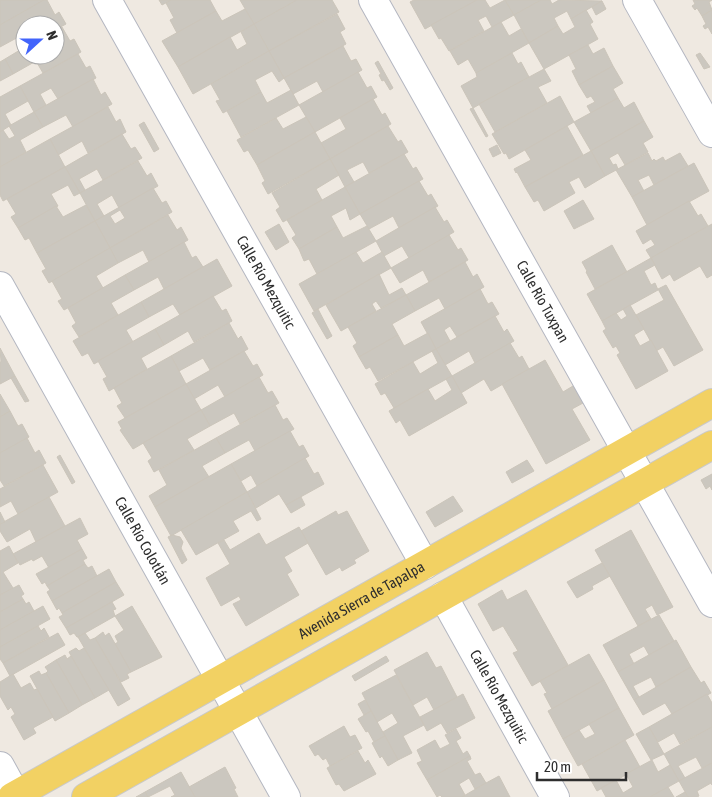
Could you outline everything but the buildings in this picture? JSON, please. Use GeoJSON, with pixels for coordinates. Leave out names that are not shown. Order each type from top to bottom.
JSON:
{"type":"FeatureCollection","features":[{"type":"Feature","properties":{"kind":"main road","name":"Avenida Sierra de Tapalpa"},"geometry":{"type":"LineString","coordinates":[[14,796],[712,403]]}},
{"type":"Feature","properties":{"kind":"main road"},"geometry":{"type":"LineString","coordinates":[[86,797],[712,445]]}},
{"type":"Feature","properties":{"kind":"street","name":"Calle Río Mezquitic"},"geometry":{"type":"LineString","coordinates":[[107,0],[425,565]]}},
{"type":"Feature","properties":{"kind":"street","name":"Calle Río Tuxpan"},"geometry":{"type":"LineString","coordinates":[[373,0],[712,603]]}},
{"type":"Feature","properties":{"kind":"street"},"geometry":{"type":"LineString","coordinates":[[637,0],[712,133]]}},
{"type":"Feature","properties":{"kind":"street","name":"Calle Río Colotlán"},"geometry":{"type":"LineString","coordinates":[[0,286],[286,797]]}},
{"type":"Feature","properties":{"kind":"street","name":"Calle Río Mezquitic"},"geometry":{"type":"LineString","coordinates":[[442,596],[555,797]]}},
{"type":"Feature","properties":{"kind":"street"},"geometry":{"type":"LineString","coordinates":[[0,766],[14,796]]}}]}
